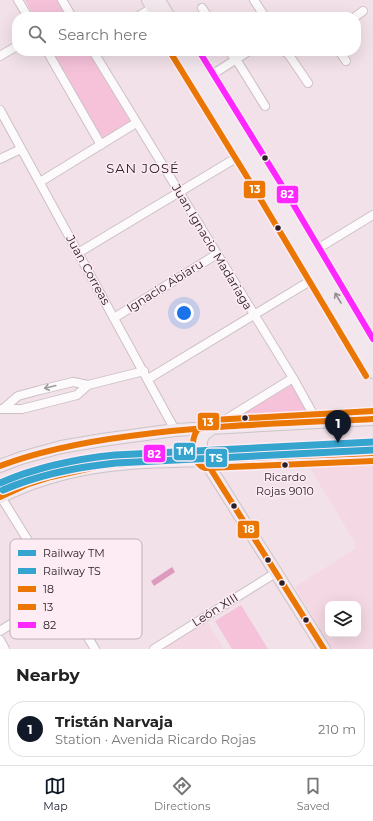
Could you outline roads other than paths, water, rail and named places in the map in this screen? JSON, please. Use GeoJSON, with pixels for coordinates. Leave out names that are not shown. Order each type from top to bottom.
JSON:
{"type":"FeatureCollection","features":[{"type":"Feature","properties":{"kind":"main road"},"geometry":{"type":"LineString","coordinates":[[153,4],[163,12]]}},
{"type":"Feature","properties":{"kind":"main road"},"geometry":{"type":"LineString","coordinates":[[182,56],[246,152],[320,275],[373,372]]}},
{"type":"Feature","properties":{"kind":"main road"},"geometry":{"type":"LineString","coordinates":[[193,56],[207,78],[246,152]]}},
{"type":"Feature","properties":{"kind":"main road"},"geometry":{"type":"LineString","coordinates":[[320,275],[373,355]]}},
{"type":"Feature","properties":{"kind":"main road"},"geometry":{"type":"LineString","coordinates":[[0,466],[21,458],[61,447],[175,430],[373,419]]}},
{"type":"Feature","properties":{"kind":"main road"},"geometry":{"type":"LineString","coordinates":[[214,428],[204,433],[201,438],[205,460],[277,572],[324,649]]}},
{"type":"Feature","properties":{"kind":"main road"},"geometry":{"type":"LineString","coordinates":[[0,497],[42,479],[80,469],[120,463],[373,453]]}},
{"type":"Feature","properties":{"kind":"street"},"geometry":{"type":"LineString","coordinates":[[18,0],[25,12]]}},
{"type":"Feature","properties":{"kind":"street"},"geometry":{"type":"LineString","coordinates":[[62,0],[69,12]]}},
{"type":"Feature","properties":{"kind":"street"},"geometry":{"type":"LineString","coordinates":[[254,0],[262,12]]}},
{"type":"Feature","properties":{"kind":"street"},"geometry":{"type":"LineString","coordinates":[[143,12],[153,4]]}},
{"type":"Feature","properties":{"kind":"street"},"geometry":{"type":"LineString","coordinates":[[202,8],[205,12]]}},
{"type":"Feature","properties":{"kind":"street"},"geometry":{"type":"LineString","coordinates":[[0,56],[12,49]]}},
{"type":"Feature","properties":{"kind":"street"},"geometry":{"type":"LineString","coordinates":[[50,56],[100,145]]}},
{"type":"Feature","properties":{"kind":"street","name":"Juan Ignacio Madariaga"},"geometry":{"type":"LineString","coordinates":[[96,56],[293,378],[318,423]]}},
{"type":"Feature","properties":{"kind":"street"},"geometry":{"type":"LineString","coordinates":[[233,56],[265,106]]}},
{"type":"Feature","properties":{"kind":"street"},"geometry":{"type":"LineString","coordinates":[[207,78],[240,56]]}},
{"type":"Feature","properties":{"kind":"street"},"geometry":{"type":"LineString","coordinates":[[289,56],[308,83]]}},
{"type":"Feature","properties":{"kind":"street"},"geometry":{"type":"LineString","coordinates":[[342,56],[346,61]]}},
{"type":"Feature","properties":{"kind":"street","name":"Juan Correas"},"geometry":{"type":"LineString","coordinates":[[0,110],[175,430]]}},
{"type":"Feature","properties":{"kind":"street"},"geometry":{"type":"LineString","coordinates":[[40,182],[136,123]]}},
{"type":"Feature","properties":{"kind":"street"},"geometry":{"type":"LineString","coordinates":[[0,159],[21,149]]}},
{"type":"Feature","properties":{"kind":"street"},"geometry":{"type":"LineString","coordinates":[[78,253],[246,152]]}},
{"type":"Feature","properties":{"kind":"street"},"geometry":{"type":"LineString","coordinates":[[308,255],[373,215]]}},
{"type":"Feature","properties":{"kind":"street","name":"Ignacio Abiaru"},"geometry":{"type":"LineString","coordinates":[[114,318],[217,254]]}},
{"type":"Feature","properties":{"kind":"street"},"geometry":{"type":"LineString","coordinates":[[2,409],[18,396],[72,382],[88,384],[146,375],[254,315],[320,275]]}},
{"type":"Feature","properties":{"kind":"street"},"geometry":{"type":"LineString","coordinates":[[214,428],[293,378]]}},
{"type":"Feature","properties":{"kind":"street"},"geometry":{"type":"LineString","coordinates":[[2,409],[22,409],[77,395],[88,384]]}},
{"type":"Feature","properties":{"kind":"street"},"geometry":{"type":"LineString","coordinates":[[0,497],[26,539]]}},
{"type":"Feature","properties":{"kind":"street","name":"León XIII"},"geometry":{"type":"LineString","coordinates":[[154,649],[277,572]]}},
{"type":"Feature","properties":{"kind":"street"},"geometry":{"type":"LineString","coordinates":[[0,632],[10,626]]}},
{"type":"Feature","properties":{"kind":"street"},"geometry":{"type":"LineString","coordinates":[[89,639],[95,649]]}},
{"type":"Feature","properties":{"kind":"street"},"geometry":{"type":"LineString","coordinates":[[0,640],[5,649]]}},
{"type":"Feature","properties":{"kind":"rail line","name":"TM"},"geometry":{"type":"LineString","coordinates":[[0,483],[28,472],[56,464],[115,455],[373,442]]}},
{"type":"Feature","properties":{"kind":"rail line","name":"TS"},"geometry":{"type":"LineString","coordinates":[[3,490],[45,475],[116,463],[373,450]]}},
{"type":"Feature","properties":{"kind":"place","name":"Tristán Narvaja"},"geometry":{"type":"Point","coordinates":[338,443]}},
{"type":"Feature","properties":{"kind":"place","name":"Ricardo Rojas 9010"},"geometry":{"type":"Point","coordinates":[285,465]}},
{"type":"Feature","properties":{"kind":"district","name":"SAN JOSÉ"},"geometry":{"type":"Point","coordinates":[143,168]}}]}
